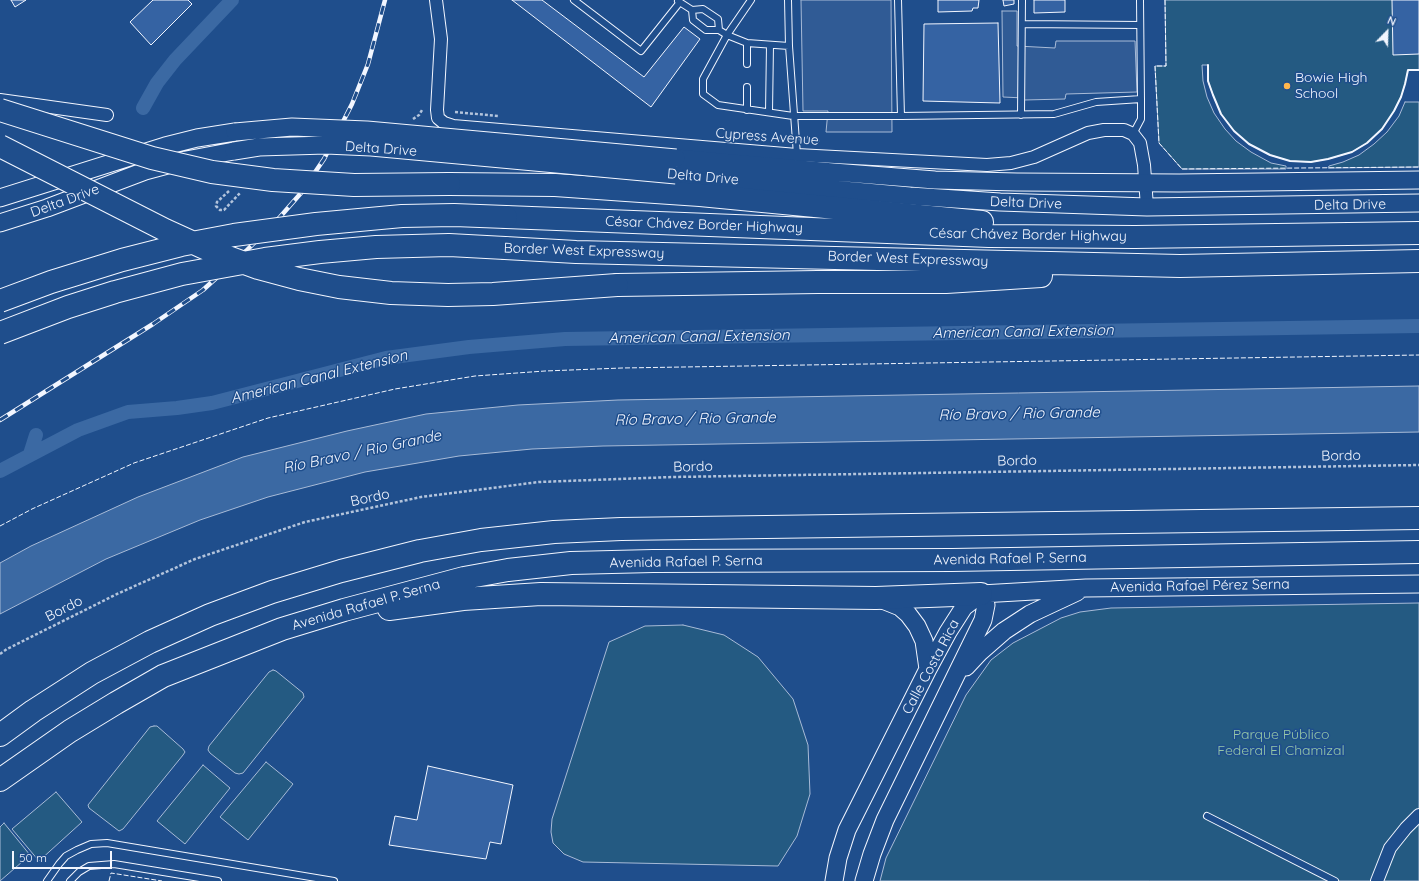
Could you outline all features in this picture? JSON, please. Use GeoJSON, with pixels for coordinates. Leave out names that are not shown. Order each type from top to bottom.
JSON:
{"type":"FeatureCollection","features":[{"type":"Feature","properties":{"kind":"highway"},"geometry":{"type":"LineString","coordinates":[[3,103],[152,158],[212,172],[273,180],[354,184],[555,186],[700,195],[1135,237]]}},
{"type":"Feature","properties":{"kind":"highway"},"geometry":{"type":"LineString","coordinates":[[0,146],[165,230],[209,250],[258,268],[299,279],[339,287],[391,293],[448,295],[493,294],[617,285],[946,282],[1180,266],[1419,261]]}},
{"type":"Feature","properties":{"kind":"highway","name":"César Chávez Border Highway"},"geometry":{"type":"LineString","coordinates":[[0,300],[51,282],[122,260],[181,245],[234,235],[316,224],[402,216],[506,216],[989,236],[1135,237],[1419,232]]}},
{"type":"Feature","properties":{"kind":"highway","name":"Border West Expressway"},"geometry":{"type":"LineString","coordinates":[[0,333],[68,307],[115,292],[182,274],[265,259],[376,247],[449,245],[576,252],[1180,266]]}},
{"type":"Feature","properties":{"kind":"highway"},"geometry":{"type":"LineString","coordinates":[[0,735],[33,711],[92,673],[150,642],[210,615],[272,592],[341,571],[420,551],[481,540],[554,532],[621,529],[1419,518]]}},
{"type":"Feature","properties":{"kind":"highway","name":"Avenida Rafael P. Serna"},"geometry":{"type":"LineString","coordinates":[[0,780],[70,731],[116,702],[163,676],[282,629],[344,610],[464,578],[508,570],[571,563],[653,561],[960,560],[1419,552]]}},
{"type":"Feature","properties":{"kind":"highway"},"geometry":{"type":"LineString","coordinates":[[344,610],[397,609],[463,600],[541,594],[876,598],[982,594]]}},
{"type":"Feature","properties":{"kind":"main road","name":"Delta Drive"},"geometry":{"type":"LineString","coordinates":[[0,198],[165,146],[197,138],[235,132],[292,127],[336,128],[935,180],[1145,183],[1419,180]]}},
{"type":"Feature","properties":{"kind":"main road","name":"Delta Drive"},"geometry":{"type":"LineString","coordinates":[[0,224],[145,171],[186,160],[234,151],[305,145],[371,147],[910,196],[1000,202],[1146,207],[1419,203]]}},
{"type":"Feature","properties":{"kind":"main road","name":"Avenida Rafael Pérez Serna"},"geometry":{"type":"LineString","coordinates":[[982,594],[1086,588],[1419,584]]}},
{"type":"Feature","properties":{"kind":"main road"},"geometry":{"type":"LineString","coordinates":[[952,682],[980,652],[1004,631],[1030,614],[1086,588]]}},
{"type":"Feature","properties":{"kind":"main road","name":"Calle Costa Rica"},"geometry":{"type":"LineString","coordinates":[[834,881],[838,858],[846,830],[928,669],[948,632],[964,607],[982,594],[986,605],[983,620],[885,820],[872,854],[864,881]]}},
{"type":"Feature","properties":{"kind":"main road"},"geometry":{"type":"LineString","coordinates":[[876,598],[900,607],[908,614],[917,626],[924,641],[928,669]]}},
{"type":"Feature","properties":{"kind":"street","name":"Cypress Avenue"},"geometry":{"type":"LineString","coordinates":[[436,0],[441,39],[437,110],[438,118],[444,123],[453,126],[797,155],[987,165],[1034,157],[1093,132],[1104,130],[1124,130],[1133,134]]}},
{"type":"Feature","properties":{"kind":"street"},"geometry":{"type":"LineString","coordinates":[[3,103],[63,107],[107,114]]}},
{"type":"Feature","properties":{"kind":"street"},"geometry":{"type":"LineString","coordinates":[[1133,134],[1140,143],[1144,165],[1146,207]]}},
{"type":"Feature","properties":{"kind":"street"},"geometry":{"type":"LineString","coordinates":[[1377,881],[1390,848],[1419,815]]}},
{"type":"Feature","properties":{"kind":"lane"},"geometry":{"type":"LineString","coordinates":[[574,0],[641,51],[679,1],[692,10],[702,9],[718,19],[719,30]]}},
{"type":"Feature","properties":{"kind":"lane"},"geometry":{"type":"LineString","coordinates":[[750,0],[728,35],[704,79],[703,94],[718,105],[793,116],[1054,114],[1096,102],[1141,99]]}},
{"type":"Feature","properties":{"kind":"lane"},"geometry":{"type":"LineString","coordinates":[[788,0],[793,116],[797,155]]}},
{"type":"Feature","properties":{"kind":"lane"},"geometry":{"type":"LineString","coordinates":[[898,0],[901,116]]}},
{"type":"Feature","properties":{"kind":"lane"},"geometry":{"type":"LineString","coordinates":[[1021,114],[1022,0]]}},
{"type":"Feature","properties":{"kind":"lane"},"geometry":{"type":"LineString","coordinates":[[1133,134],[1141,119],[1140,0]]}},
{"type":"Feature","properties":{"kind":"lane"},"geometry":{"type":"LineString","coordinates":[[692,10],[693,20],[706,30],[719,30],[747,43],[789,46]]}},
{"type":"Feature","properties":{"kind":"lane"},"geometry":{"type":"LineString","coordinates":[[1022,24],[1140,25]]}},
{"type":"Feature","properties":{"kind":"lane"},"geometry":{"type":"LineString","coordinates":[[747,43],[747,64]]}},
{"type":"Feature","properties":{"kind":"lane"},"geometry":{"type":"LineString","coordinates":[[769,112],[770,45]]}},
{"type":"Feature","properties":{"kind":"lane"},"geometry":{"type":"LineString","coordinates":[[747,87],[747,110]]}},
{"type":"Feature","properties":{"kind":"lane"},"geometry":{"type":"LineString","coordinates":[[1207,816],[1335,881]]}},
{"type":"Feature","properties":{"kind":"lane"},"geometry":{"type":"LineString","coordinates":[[47,881],[66,856],[91,844],[107,843],[334,881]]}},
{"type":"Feature","properties":{"kind":"lane"},"geometry":{"type":"LineString","coordinates":[[70,881],[79,872],[89,866],[114,864],[218,881]]}},
{"type":"Feature","properties":{"kind":"path"},"geometry":{"type":"LineString","coordinates":[[807,137],[816,142],[824,143]]}},
{"type":"Feature","properties":{"kind":"path","name":"Bordo"},"geometry":{"type":"LineString","coordinates":[[0,654],[7,649],[117,594],[195,559],[305,522],[421,497],[539,482],[674,477],[1419,465]]}},
{"type":"Feature","properties":{"kind":"green space","name":"Bowie High School"},"geometry":{"type":"Polygon","coordinates":[[[1165,0],[1419,0],[1419,70],[1408,70],[1401,97],[1394,111],[1382,129],[1367,143],[1352,152],[1311,162],[1290,161],[1270,155],[1249,144],[1234,131],[1221,114],[1213,95],[1208,81],[1208,65],[1202,65],[1203,81],[1207,97],[1214,113],[1225,129],[1236,141],[1251,152],[1271,163],[1286,166],[1286,169],[1182,169],[1159,143],[1155,66],[1166,66],[1165,0]]]}},
{"type":"Feature","properties":{"kind":"green space"},"geometry":{"type":"Polygon","coordinates":[[[1405,102],[1419,102],[1419,167],[1328,168],[1329,166],[1359,155],[1374,144],[1387,132],[1399,116],[1405,102]]]}},
{"type":"Feature","properties":{"kind":"green space","name":"Parque Público Federal El Chamizal"},"geometry":{"type":"Polygon","coordinates":[[[1419,603],[1419,881],[880,881],[886,858],[966,695],[991,660],[1013,643],[1061,618],[1080,612],[1111,608],[1419,603]]]}},
{"type":"Feature","properties":{"kind":"green space"},"geometry":{"type":"Polygon","coordinates":[[[683,625],[724,635],[758,657],[793,699],[808,745],[810,794],[797,836],[778,866],[583,862],[564,854],[553,843],[551,832],[552,819],[609,642],[645,626],[683,625]]]}},
{"type":"Feature","properties":{"kind":"green space"},"geometry":{"type":"Polygon","coordinates":[[[273,670],[303,693],[304,697],[243,773],[235,773],[210,753],[208,750],[209,746],[269,672],[273,670]]]}},
{"type":"Feature","properties":{"kind":"green space"},"geometry":{"type":"Polygon","coordinates":[[[157,726],[185,752],[123,829],[119,831],[89,808],[88,805],[150,727],[157,726]]]}},
{"type":"Feature","properties":{"kind":"green space"},"geometry":{"type":"Polygon","coordinates":[[[266,762],[293,784],[248,840],[220,817],[266,762]]]}},
{"type":"Feature","properties":{"kind":"green space"},"geometry":{"type":"Polygon","coordinates":[[[203,765],[230,788],[185,844],[157,821],[203,765]]]}},
{"type":"Feature","properties":{"kind":"green space"},"geometry":{"type":"Polygon","coordinates":[[[56,792],[82,822],[39,861],[12,829],[56,792]]]}},
{"type":"Feature","properties":{"kind":"green space"},"geometry":{"type":"Polygon","coordinates":[[[4,823],[30,855],[0,881],[0,827],[4,823]]]}},
{"type":"Feature","properties":{"kind":"shaded area"},"geometry":{"type":"Polygon","coordinates":[[[801,0],[891,0],[892,132],[826,132],[828,111],[803,111],[801,0]]]}},
{"type":"Feature","properties":{"kind":"shaded area"},"geometry":{"type":"Polygon","coordinates":[[[1002,11],[1017,11],[1017,46],[1055,48],[1056,41],[1135,41],[1137,92],[1066,94],[1065,99],[1024,100],[1024,98],[1003,97],[1002,11]]]}},
{"type":"Feature","properties":{"kind":"water","name":"Río Bravo / Rio Grande"},"geometry":{"type":"Polygon","coordinates":[[[1419,386],[1419,432],[603,446],[532,449],[459,456],[365,472],[268,497],[200,520],[106,559],[0,614],[0,563],[31,546],[138,497],[243,457],[347,431],[426,414],[518,405],[618,400],[1419,386]]]}},
{"type":"Feature","properties":{"kind":"building"},"geometry":{"type":"Polygon","coordinates":[[[11,0],[26,0],[15,7],[11,0]]]}},
{"type":"Feature","properties":{"kind":"building"},"geometry":{"type":"Polygon","coordinates":[[[153,0],[188,0],[192,4],[151,45],[130,22],[153,0]]]}},
{"type":"Feature","properties":{"kind":"building"},"geometry":{"type":"Polygon","coordinates":[[[512,0],[542,0],[644,77],[684,27],[700,39],[651,107],[512,0]]]}},
{"type":"Feature","properties":{"kind":"building"},"geometry":{"type":"Polygon","coordinates":[[[938,0],[979,0],[978,8],[973,8],[972,11],[938,12],[938,0]]]}},
{"type":"Feature","properties":{"kind":"building"},"geometry":{"type":"Polygon","coordinates":[[[1003,0],[1014,0],[1014,4],[1004,6],[1003,0]]]}},
{"type":"Feature","properties":{"kind":"building"},"geometry":{"type":"Polygon","coordinates":[[[1034,0],[1065,0],[1065,12],[1034,13],[1034,0]]]}},
{"type":"Feature","properties":{"kind":"building"},"geometry":{"type":"Polygon","coordinates":[[[1392,0],[1419,0],[1419,54],[1393,55],[1392,0]]]}},
{"type":"Feature","properties":{"kind":"building"},"geometry":{"type":"Polygon","coordinates":[[[998,23],[1000,103],[923,101],[924,24],[998,23]]]}},
{"type":"Feature","properties":{"kind":"building"},"geometry":{"type":"Polygon","coordinates":[[[428,766],[513,785],[501,844],[490,842],[486,859],[389,845],[395,816],[417,820],[428,766]]]}},
{"type":"Feature","properties":{"kind":"waterway"},"geometry":{"type":"LineString","coordinates":[[143,108],[157,83],[175,60],[232,0]]}},
{"type":"Feature","properties":{"kind":"waterway","name":"American Canal Extension"},"geometry":{"type":"LineString","coordinates":[[0,471],[78,430],[128,412],[177,408],[212,403],[386,358],[469,347],[565,339],[1419,326]]}},
{"type":"Feature","properties":{"kind":"waterway"},"geometry":{"type":"LineString","coordinates":[[30,454],[36,435]]}},
{"type":"Feature","properties":{"kind":"railway"},"geometry":{"type":"LineString","coordinates":[[0,420],[153,324],[203,290],[246,251],[280,217],[301,193],[324,159],[352,104],[368,64],[385,0]]}},
{"type":"Feature","properties":{"kind":"fence"},"geometry":{"type":"LineString","coordinates":[[1165,0],[1166,66],[1155,66],[1159,143],[1182,169],[1419,167]]}},
{"type":"Feature","properties":{"kind":"fence"},"geometry":{"type":"LineString","coordinates":[[0,526],[32,509],[134,463],[268,418],[395,389],[475,376],[622,368],[1419,355]]}},
{"type":"Feature","properties":{"kind":"fence"},"geometry":{"type":"LineString","coordinates":[[109,881],[111,873],[162,881]]}},
{"type":"Feature","properties":{"kind":"wall"},"geometry":{"type":"LineString","coordinates":[[1208,65],[1208,81],[1213,95],[1221,114],[1234,131],[1249,144],[1270,155],[1290,161],[1311,162],[1352,152],[1367,143],[1382,129],[1394,111],[1401,97],[1408,70],[1419,70]]}},
{"type":"Feature","properties":{"kind":"place","name":"Bowie High School"},"geometry":{"type":"Point","coordinates":[1287,86]}}]}
